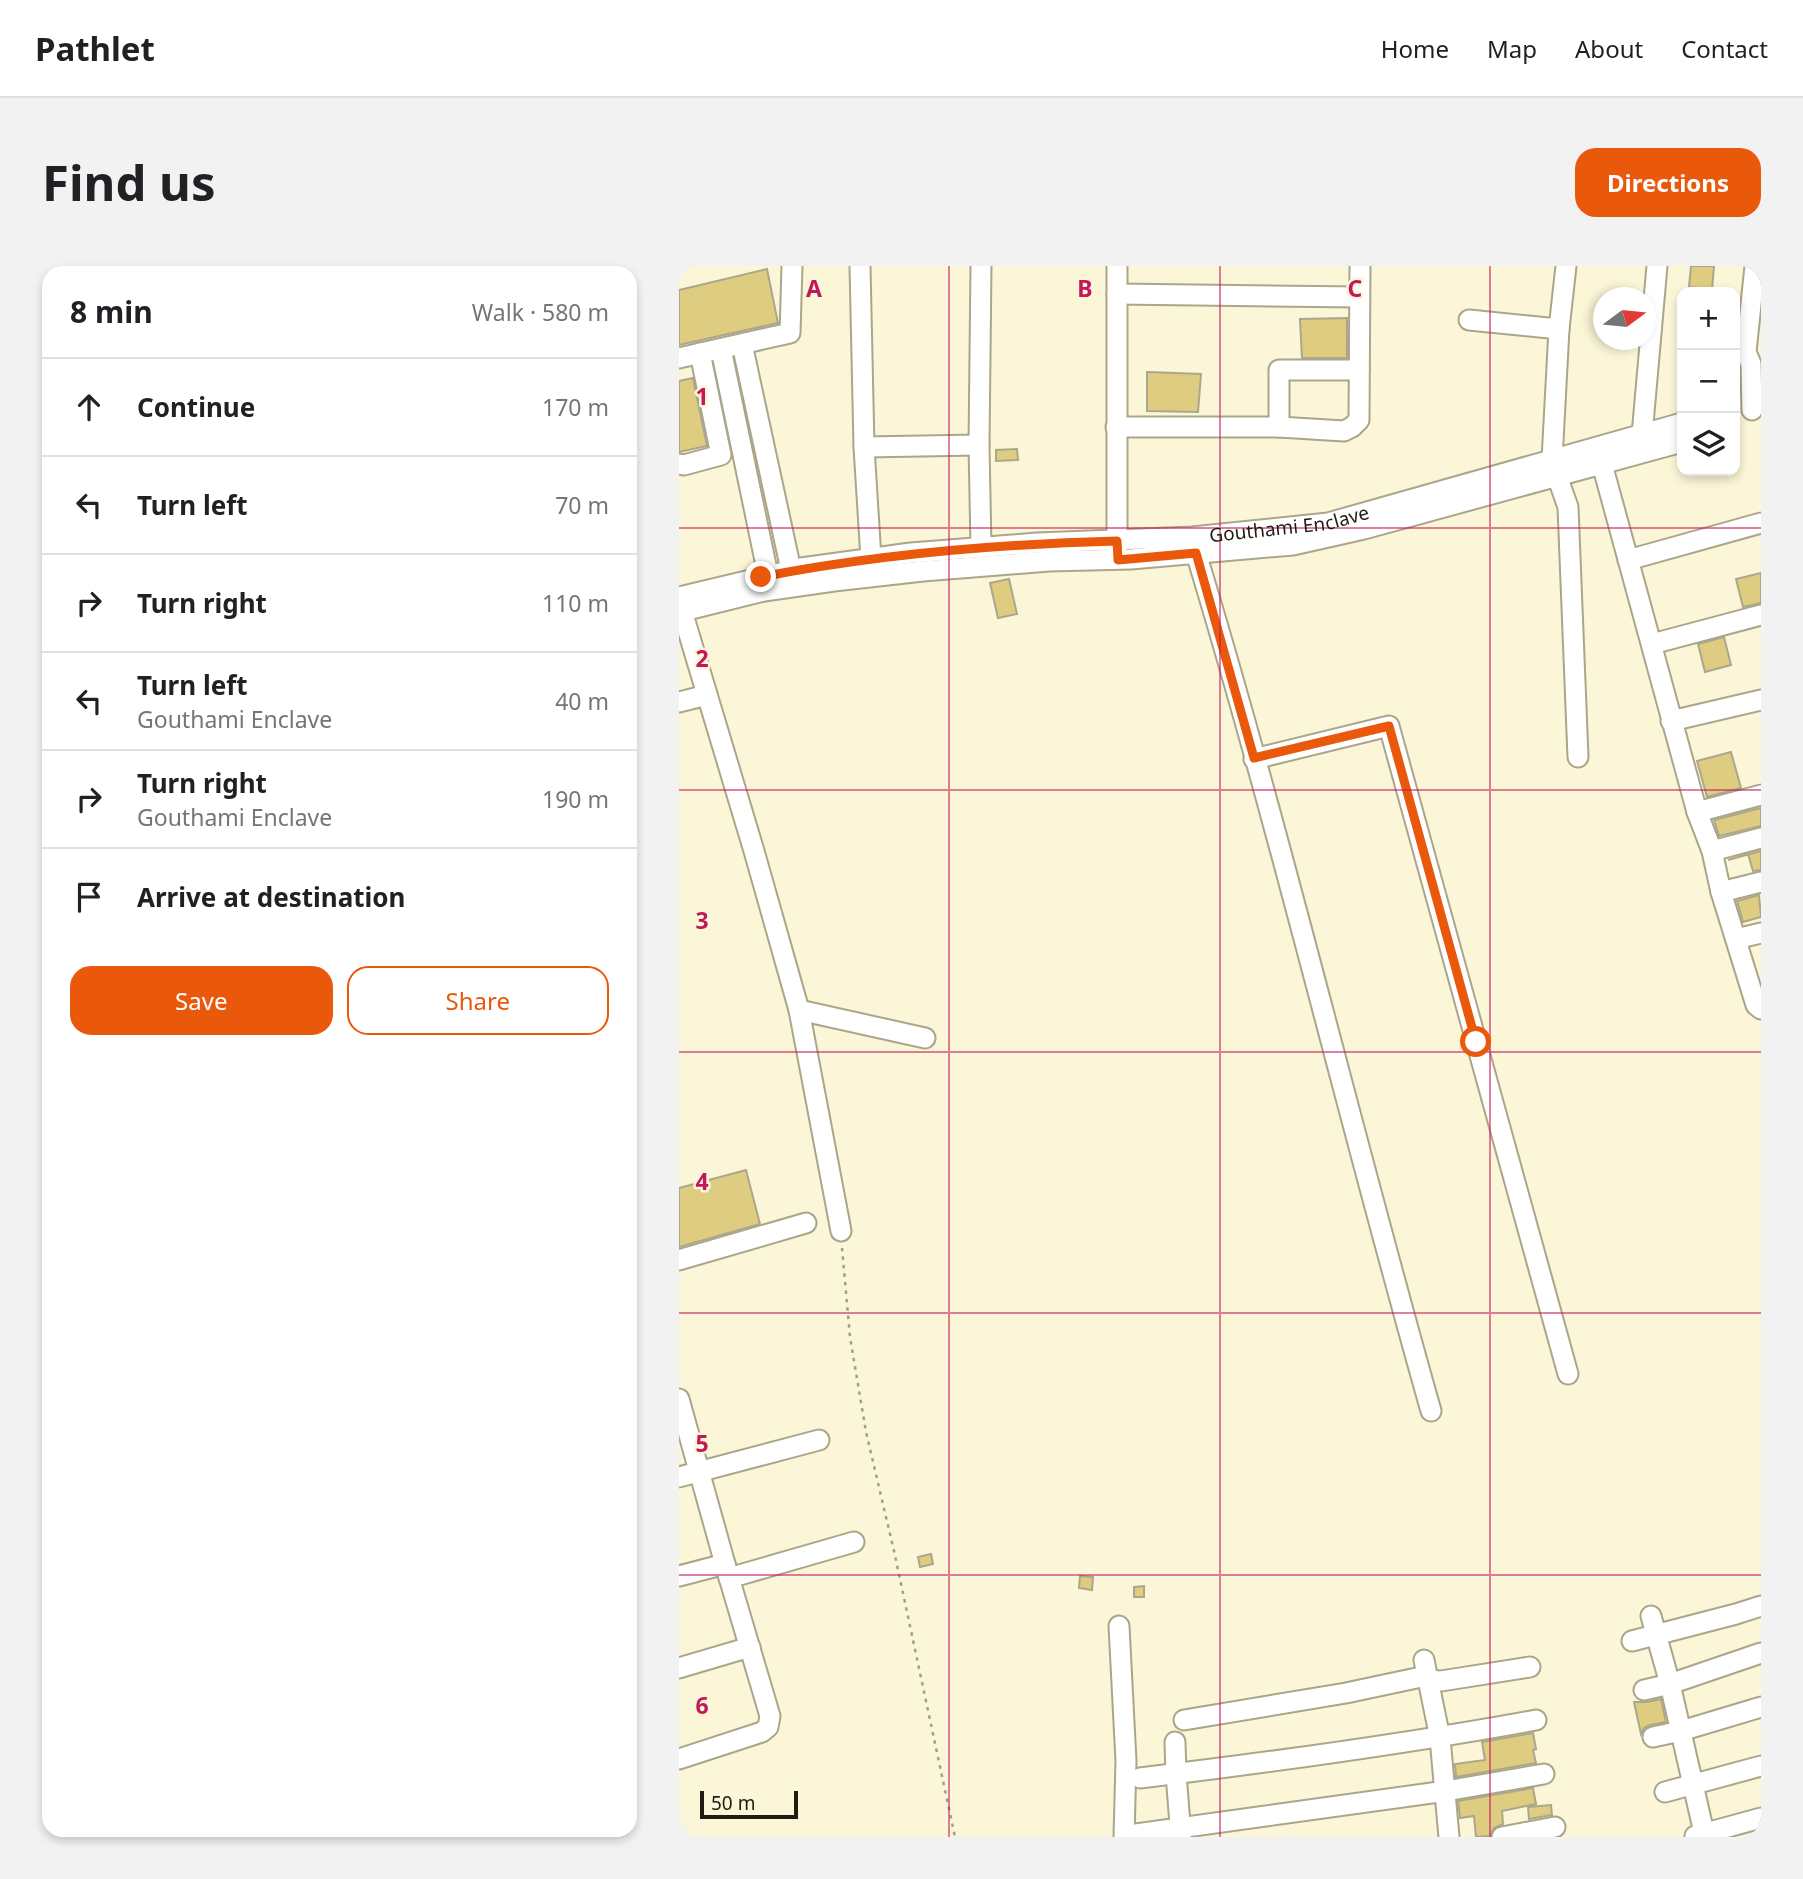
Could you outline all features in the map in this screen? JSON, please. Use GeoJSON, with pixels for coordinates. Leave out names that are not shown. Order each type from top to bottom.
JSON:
{"type":"FeatureCollection","features":[{"type":"Feature","properties":{"kind":"street"},"geometry":{"type":"LineString","coordinates":[[679,358],[790,333],[792,266]]}},
{"type":"Feature","properties":{"kind":"street"},"geometry":{"type":"LineString","coordinates":[[860,266],[870,559]]}},
{"type":"Feature","properties":{"kind":"street"},"geometry":{"type":"LineString","coordinates":[[981,266],[981,547]]}},
{"type":"Feature","properties":{"kind":"street"},"geometry":{"type":"LineString","coordinates":[[1117,266],[1117,550]]}},
{"type":"Feature","properties":{"kind":"street"},"geometry":{"type":"LineString","coordinates":[[1116,427],[1279,427],[1344,431],[1352,427],[1359,419],[1360,266]]}},
{"type":"Feature","properties":{"kind":"street"},"geometry":{"type":"LineString","coordinates":[[1566,266],[1559,329],[1555,468],[1567,507],[1578,757]]}},
{"type":"Feature","properties":{"kind":"street"},"geometry":{"type":"LineString","coordinates":[[1642,435],[1657,266]]}},
{"type":"Feature","properties":{"kind":"street"},"geometry":{"type":"LineString","coordinates":[[1749,412],[1756,358],[1746,352],[1755,266]]}},
{"type":"Feature","properties":{"kind":"street"},"geometry":{"type":"LineString","coordinates":[[1117,295],[1359,297]]}},
{"type":"Feature","properties":{"kind":"street"},"geometry":{"type":"LineString","coordinates":[[1469,320],[1559,329]]}},
{"type":"Feature","properties":{"kind":"street"},"geometry":{"type":"LineString","coordinates":[[742,344],[791,570]]}},
{"type":"Feature","properties":{"kind":"street"},"geometry":{"type":"LineString","coordinates":[[721,349],[768,575]]}},
{"type":"Feature","properties":{"kind":"street"},"geometry":{"type":"LineString","coordinates":[[679,464],[721,455],[700,353]]}},
{"type":"Feature","properties":{"kind":"street"},"geometry":{"type":"LineString","coordinates":[[1279,427],[1279,370],[1359,370]]}},
{"type":"Feature","properties":{"kind":"street","name":"Gouthami Enclave"},"geometry":{"type":"LineString","coordinates":[[680,606],[768,575],[791,570],[981,547],[1196,553],[1293,545],[1364,529],[1555,468],[1677,424]]}},
{"type":"Feature","properties":{"kind":"street","name":"Gouthami Enclave"},"geometry":{"type":"LineString","coordinates":[[680,606],[834,581],[1049,561],[1192,537],[1328,523],[1555,468],[1602,464],[1677,443]]}},
{"type":"Feature","properties":{"kind":"street"},"geometry":{"type":"LineString","coordinates":[[865,447],[979,445]]}},
{"type":"Feature","properties":{"kind":"street"},"geometry":{"type":"LineString","coordinates":[[1602,464],[1697,812],[1712,851],[1721,892],[1736,939],[1755,983],[1756,1005],[1761,1009]]}},
{"type":"Feature","properties":{"kind":"street"},"geometry":{"type":"LineString","coordinates":[[1628,560],[1761,523]]}},
{"type":"Feature","properties":{"kind":"street"},"geometry":{"type":"LineString","coordinates":[[1196,553],[1301,921],[1384,1244],[1431,1411]]}},
{"type":"Feature","properties":{"kind":"street"},"geometry":{"type":"LineString","coordinates":[[680,606],[798,1007],[841,1231]]}},
{"type":"Feature","properties":{"kind":"street"},"geometry":{"type":"LineString","coordinates":[[1652,644],[1761,615]]}},
{"type":"Feature","properties":{"kind":"street"},"geometry":{"type":"LineString","coordinates":[[679,702],[707,695]]}},
{"type":"Feature","properties":{"kind":"street"},"geometry":{"type":"LineString","coordinates":[[1671,721],[1761,700]]}},
{"type":"Feature","properties":{"kind":"street"},"geometry":{"type":"LineString","coordinates":[[1254,758],[1389,726],[1568,1374]]}},
{"type":"Feature","properties":{"kind":"street"},"geometry":{"type":"LineString","coordinates":[[1697,812],[1761,795]]}},
{"type":"Feature","properties":{"kind":"street"},"geometry":{"type":"LineString","coordinates":[[1712,851],[1761,838]]}},
{"type":"Feature","properties":{"kind":"street"},"geometry":{"type":"LineString","coordinates":[[1721,892],[1761,882]]}},
{"type":"Feature","properties":{"kind":"street"},"geometry":{"type":"LineString","coordinates":[[1736,939],[1761,933]]}},
{"type":"Feature","properties":{"kind":"street"},"geometry":{"type":"LineString","coordinates":[[798,1007],[925,1038]]}},
{"type":"Feature","properties":{"kind":"street"},"geometry":{"type":"LineString","coordinates":[[679,1260],[806,1223]]}},
{"type":"Feature","properties":{"kind":"street"},"geometry":{"type":"LineString","coordinates":[[679,1399],[770,1717],[768,1727],[762,1732],[679,1759]]}},
{"type":"Feature","properties":{"kind":"street"},"geometry":{"type":"LineString","coordinates":[[679,1478],[819,1440]]}},
{"type":"Feature","properties":{"kind":"street"},"geometry":{"type":"LineString","coordinates":[[679,1576],[727,1571],[854,1542]]}},
{"type":"Feature","properties":{"kind":"street"},"geometry":{"type":"LineString","coordinates":[[1632,1641],[1654,1625],[1761,1606]]}},
{"type":"Feature","properties":{"kind":"street"},"geometry":{"type":"LineString","coordinates":[[1654,1625],[1693,1786],[1700,1836],[1761,1818]]}},
{"type":"Feature","properties":{"kind":"street"},"geometry":{"type":"LineString","coordinates":[[1119,1626],[1130,1836],[1180,1833],[1544,1774]]}},
{"type":"Feature","properties":{"kind":"street"},"geometry":{"type":"LineString","coordinates":[[679,1668],[750,1647]]}},
{"type":"Feature","properties":{"kind":"street"},"geometry":{"type":"LineString","coordinates":[[1644,1690],[1761,1654]]}},
{"type":"Feature","properties":{"kind":"street"},"geometry":{"type":"LineString","coordinates":[[1184,1720],[1346,1693],[1426,1672],[1441,1681],[1530,1667]]}},
{"type":"Feature","properties":{"kind":"street"},"geometry":{"type":"LineString","coordinates":[[1426,1672],[1440,1738],[1449,1837]]}},
{"type":"Feature","properties":{"kind":"street"},"geometry":{"type":"LineString","coordinates":[[1653,1737],[1761,1707]]}},
{"type":"Feature","properties":{"kind":"street"},"geometry":{"type":"LineString","coordinates":[[1140,1778],[1440,1738],[1537,1720]]}},
{"type":"Feature","properties":{"kind":"street"},"geometry":{"type":"LineString","coordinates":[[1175,1742],[1180,1833]]}},
{"type":"Feature","properties":{"kind":"street"},"geometry":{"type":"LineString","coordinates":[[1665,1793],[1761,1766]]}},
{"type":"Feature","properties":{"kind":"street"},"geometry":{"type":"LineString","coordinates":[[1503,1837],[1555,1827]]}},
{"type":"Feature","properties":{"kind":"path"},"geometry":{"type":"LineString","coordinates":[[841,1231],[850,1337],[866,1432],[955,1837]]}},
{"type":"Feature","properties":{"kind":"building"},"geometry":{"type":"Polygon","coordinates":[[[1691,266],[1714,266],[1712,287],[1689,287],[1691,266]]]}},
{"type":"Feature","properties":{"kind":"building"},"geometry":{"type":"Polygon","coordinates":[[[767,269],[778,323],[679,345],[679,290],[767,269]]]}},
{"type":"Feature","properties":{"kind":"building"},"geometry":{"type":"Polygon","coordinates":[[[1347,318],[1347,358],[1302,358],[1300,319],[1347,318]]]}},
{"type":"Feature","properties":{"kind":"building"},"geometry":{"type":"Polygon","coordinates":[[[1147,372],[1201,374],[1198,412],[1147,411],[1147,372]]]}},
{"type":"Feature","properties":{"kind":"building"},"geometry":{"type":"Polygon","coordinates":[[[693,378],[707,446],[679,452],[679,381],[693,378]]]}},
{"type":"Feature","properties":{"kind":"building"},"geometry":{"type":"Polygon","coordinates":[[[1017,449],[1018,460],[996,461],[996,450],[1017,449]]]}},
{"type":"Feature","properties":{"kind":"building"},"geometry":{"type":"Polygon","coordinates":[[[1761,573],[1761,603],[1743,607],[1736,579],[1761,573]]]}},
{"type":"Feature","properties":{"kind":"building"},"geometry":{"type":"Polygon","coordinates":[[[1009,579],[1017,614],[998,618],[990,583],[1009,579]]]}},
{"type":"Feature","properties":{"kind":"building"},"geometry":{"type":"Polygon","coordinates":[[[1724,637],[1731,665],[1705,672],[1698,644],[1724,637]]]}},
{"type":"Feature","properties":{"kind":"building"},"geometry":{"type":"Polygon","coordinates":[[[1731,752],[1741,788],[1707,797],[1697,761],[1731,752]]]}},
{"type":"Feature","properties":{"kind":"building"},"geometry":{"type":"Polygon","coordinates":[[[1761,808],[1761,826],[1719,836],[1714,820],[1761,808]]]}},
{"type":"Feature","properties":{"kind":"building"},"geometry":{"type":"Polygon","coordinates":[[[1761,851],[1761,870],[1753,871],[1748,855],[1761,851]]]}},
{"type":"Feature","properties":{"kind":"building"},"geometry":{"type":"Polygon","coordinates":[[[1759,895],[1761,917],[1743,922],[1737,901],[1759,895]]]}},
{"type":"Feature","properties":{"kind":"building"},"geometry":{"type":"Polygon","coordinates":[[[746,1170],[760,1224],[679,1247],[679,1188],[746,1170]]]}},
{"type":"Feature","properties":{"kind":"building"},"geometry":{"type":"Polygon","coordinates":[[[931,1554],[933,1564],[920,1567],[918,1557],[931,1554]]]}},
{"type":"Feature","properties":{"kind":"building"},"geometry":{"type":"Polygon","coordinates":[[[1080,1576],[1093,1577],[1092,1590],[1079,1588],[1080,1576]]]}},
{"type":"Feature","properties":{"kind":"building"},"geometry":{"type":"Polygon","coordinates":[[[1144,1586],[1144,1597],[1134,1597],[1134,1587],[1144,1586]]]}},
{"type":"Feature","properties":{"kind":"building"},"geometry":{"type":"Polygon","coordinates":[[[1661,1699],[1666,1722],[1650,1725],[1644,1728],[1641,1734],[1634,1702],[1661,1699]]]}},
{"type":"Feature","properties":{"kind":"building"},"geometry":{"type":"Polygon","coordinates":[[[1533,1733],[1536,1763],[1456,1777],[1455,1764],[1485,1760],[1482,1742],[1533,1733]]]}},
{"type":"Feature","properties":{"kind":"building"},"geometry":{"type":"Polygon","coordinates":[[[1533,1788],[1536,1804],[1502,1811],[1503,1824],[1494,1828],[1490,1836],[1476,1837],[1474,1816],[1460,1818],[1458,1801],[1533,1788]]]}},
{"type":"Feature","properties":{"kind":"building"},"geometry":{"type":"Polygon","coordinates":[[[1551,1805],[1552,1815],[1529,1819],[1528,1807],[1551,1805]]]}},
{"type":"Feature","properties":{"kind":"route"},"geometry":{"type":"LineString","coordinates":[[761,577],[849,561],[1037,543],[1117,541],[1118,560],[1196,553],[1254,758],[1389,726],[1476,1042]]}}]}
